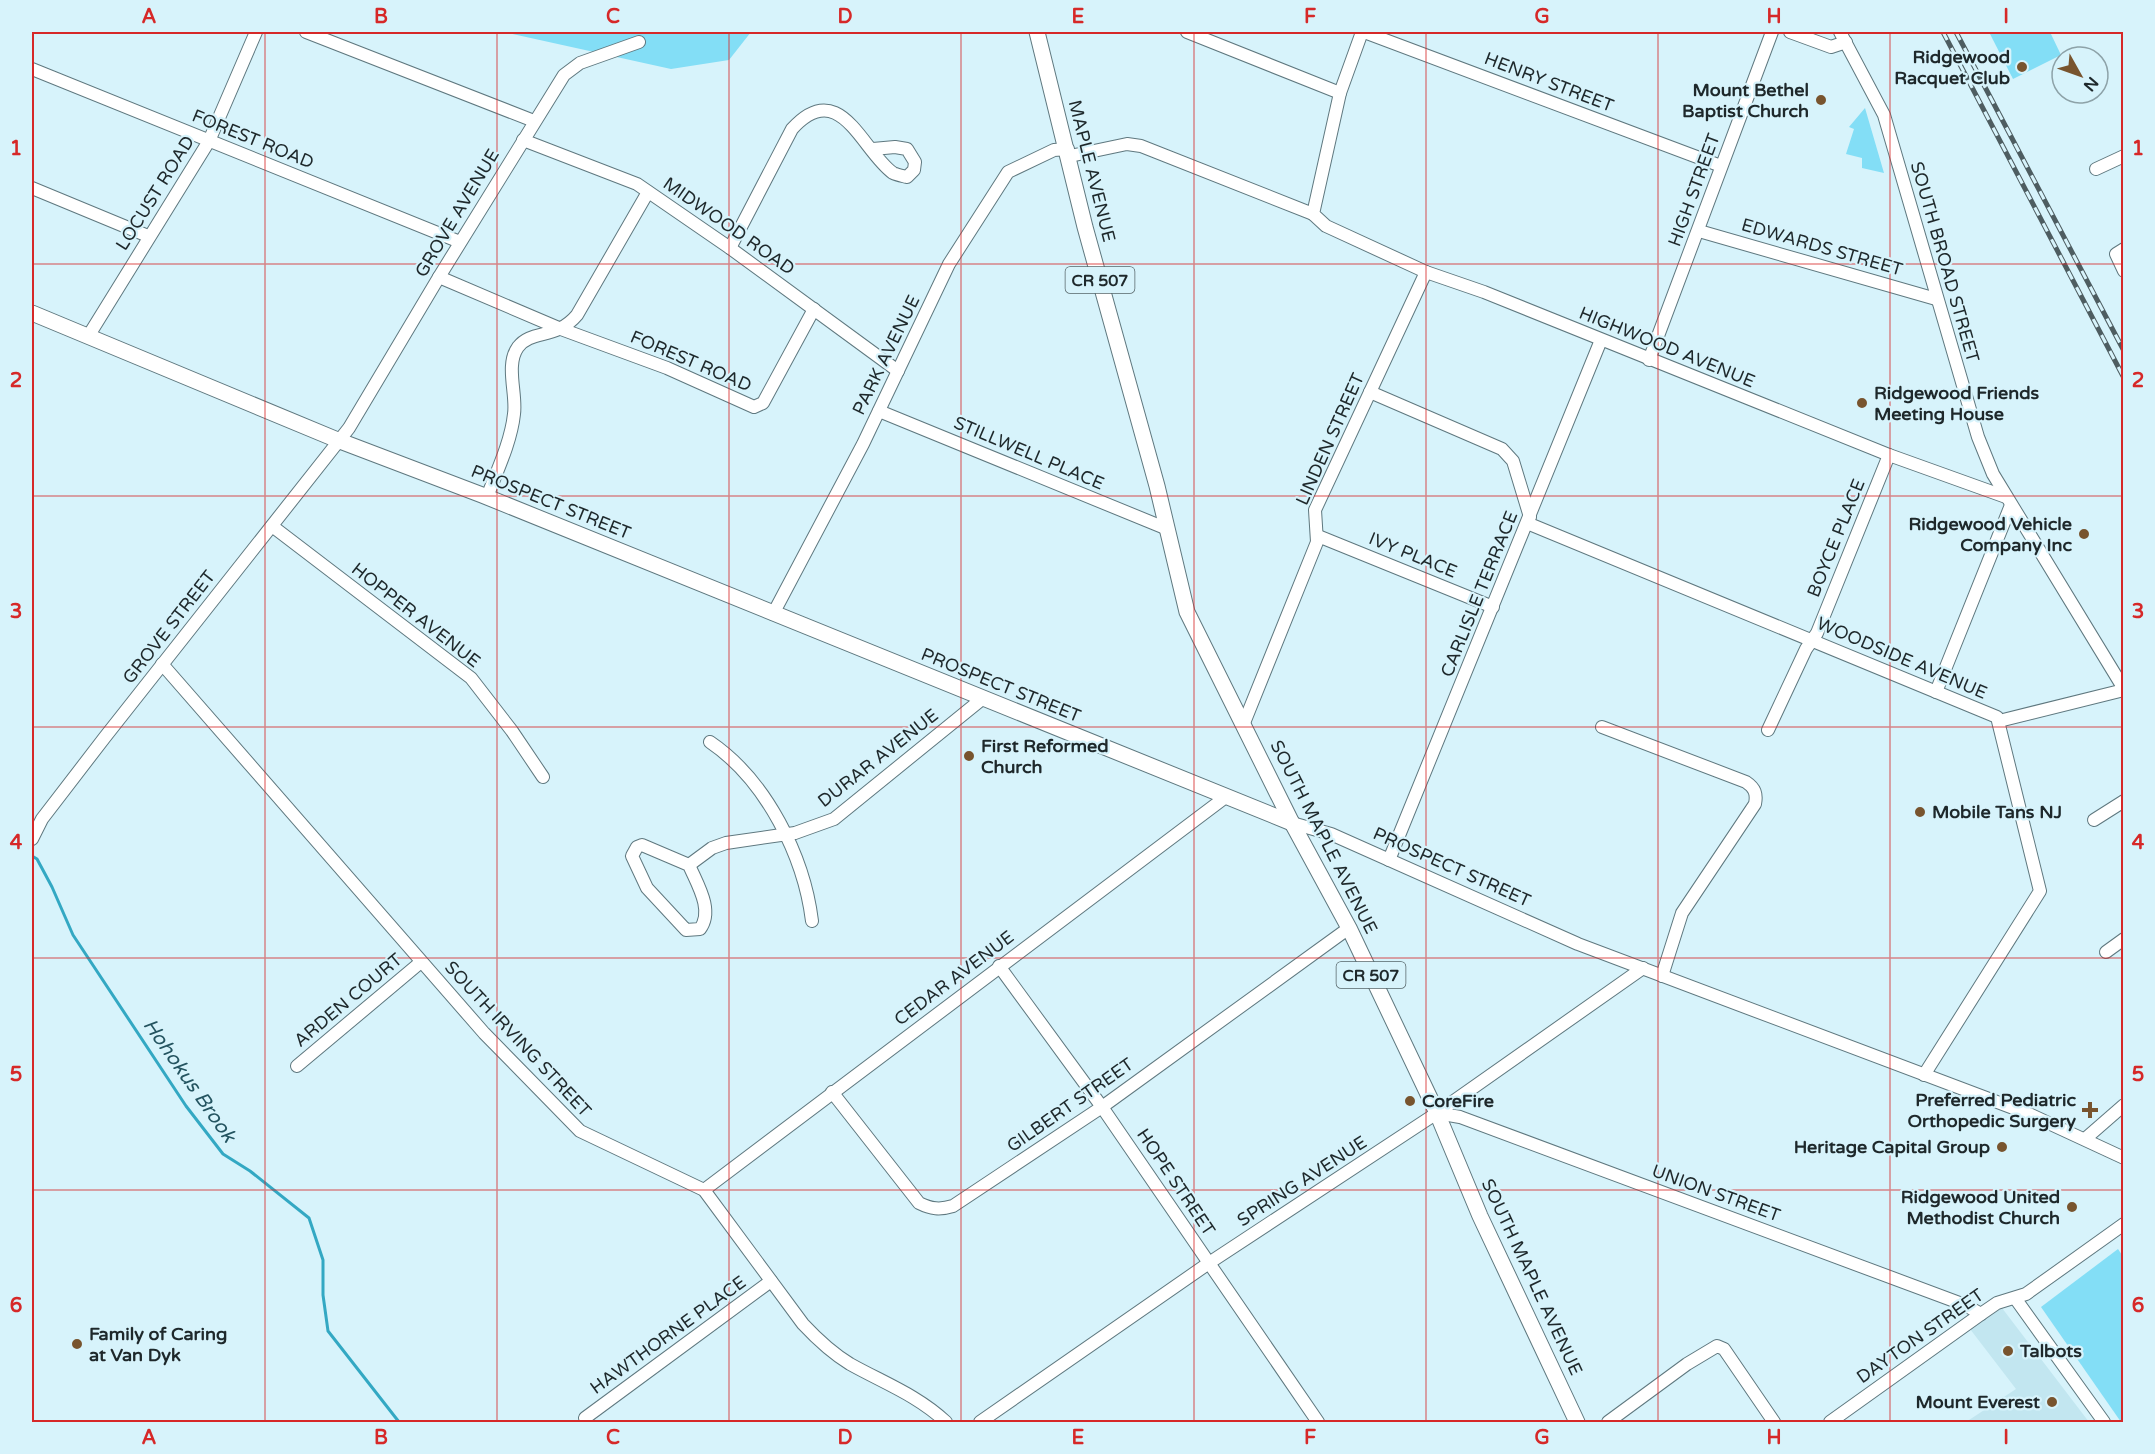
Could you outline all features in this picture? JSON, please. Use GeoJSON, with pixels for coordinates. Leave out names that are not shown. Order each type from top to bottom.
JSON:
{"type":"FeatureCollection","features":[{"type":"Feature","properties":{"kind":"main road","name":"MAPLE AVENUE"},"geometry":{"type":"LineString","coordinates":[[1037,32],[1069,153],[1085,227],[1157,486],[1165,528]]}},
{"type":"Feature","properties":{"kind":"main road","name":"PROSPECT STREET"},"geometry":{"type":"LineString","coordinates":[[32,313],[340,441],[487,497],[1293,823]]}},
{"type":"Feature","properties":{"kind":"main road","name":"SOUTH MAPLE AVENUE"},"geometry":{"type":"LineString","coordinates":[[1165,528],[1187,612],[1293,823],[1349,928],[1437,1113],[1480,1216],[1577,1422]]}},
{"type":"Feature","properties":{"kind":"street","name":"LOCUST ROAD"},"geometry":{"type":"LineString","coordinates":[[89,335],[148,236],[209,141],[256,32]]}},
{"type":"Feature","properties":{"kind":"street"},"geometry":{"type":"LineString","coordinates":[[306,32],[534,120]]}},
{"type":"Feature","properties":{"kind":"street"},"geometry":{"type":"LineString","coordinates":[[1187,32],[1340,93]]}},
{"type":"Feature","properties":{"kind":"street"},"geometry":{"type":"LineString","coordinates":[[1316,217],[1340,93],[1363,32]]}},
{"type":"Feature","properties":{"kind":"street","name":"HENRY STREET"},"geometry":{"type":"LineString","coordinates":[[1363,32],[1721,166]]}},
{"type":"Feature","properties":{"kind":"street","name":"HIGH STREET"},"geometry":{"type":"LineString","coordinates":[[1649,360],[1772,32]]}},
{"type":"Feature","properties":{"kind":"street"},"geometry":{"type":"LineString","coordinates":[[1797,33],[1831,47],[1843,37]]}},
{"type":"Feature","properties":{"kind":"street","name":"SOUTH BROAD STREET"},"geometry":{"type":"LineString","coordinates":[[1843,37],[1884,115],[1977,437],[2008,501],[2124,689]]}},
{"type":"Feature","properties":{"kind":"street","name":"GROVE AVENUE"},"geometry":{"type":"LineString","coordinates":[[340,441],[534,120],[572,68],[639,42]]}},
{"type":"Feature","properties":{"kind":"street","name":"FOREST ROAD"},"geometry":{"type":"LineString","coordinates":[[32,69],[460,242]]}},
{"type":"Feature","properties":{"kind":"street"},"geometry":{"type":"LineString","coordinates":[[730,248],[792,129],[799,122],[815,113],[835,114],[853,124],[873,150]]}},
{"type":"Feature","properties":{"kind":"street","name":"MIDWOOD ROAD"},"geometry":{"type":"LineString","coordinates":[[523,140],[594,169],[624,178],[648,192],[730,248],[898,370]]}},
{"type":"Feature","properties":{"kind":"street","name":"HIGHWOOD AVENUE"},"geometry":{"type":"LineString","coordinates":[[1069,153],[1127,144],[1141,146],[1316,217],[1326,226],[1426,272],[1484,292],[1649,360],[2008,501]]}},
{"type":"Feature","properties":{"kind":"street","name":"PARK AVENUE"},"geometry":{"type":"LineString","coordinates":[[773,614],[879,411],[949,264],[1008,172],[1054,150],[1069,153]]}},
{"type":"Feature","properties":{"kind":"street"},"geometry":{"type":"LineString","coordinates":[[2096,169],[2124,156]]}},
{"type":"Feature","properties":{"kind":"street"},"geometry":{"type":"LineString","coordinates":[[32,188],[148,236]]}},
{"type":"Feature","properties":{"kind":"street"},"geometry":{"type":"LineString","coordinates":[[487,497],[514,418],[513,356],[522,342],[531,337],[561,329],[577,315],[648,192]]}},
{"type":"Feature","properties":{"kind":"street","name":"EDWARDS STREET"},"geometry":{"type":"LineString","coordinates":[[1699,231],[1936,299]]}},
{"type":"Feature","properties":{"kind":"street"},"geometry":{"type":"LineString","coordinates":[[2120,251],[2124,271]]}},
{"type":"Feature","properties":{"kind":"street","name":"LINDEN STREET"},"geometry":{"type":"LineString","coordinates":[[1244,723],[1318,536],[1315,510],[1426,272]]}},
{"type":"Feature","properties":{"kind":"street","name":"FOREST ROAD"},"geometry":{"type":"LineString","coordinates":[[439,277],[561,329],[667,368],[754,406],[763,403],[814,309]]}},
{"type":"Feature","properties":{"kind":"street","name":"CARLISLE TERRACE"},"geometry":{"type":"LineString","coordinates":[[1389,860],[1601,340]]}},
{"type":"Feature","properties":{"kind":"street"},"geometry":{"type":"LineString","coordinates":[[1370,392],[1502,449],[1513,461],[1529,520]]}},
{"type":"Feature","properties":{"kind":"street","name":"STILLWELL PLACE"},"geometry":{"type":"LineString","coordinates":[[879,411],[1165,528]]}},
{"type":"Feature","properties":{"kind":"street","name":"GROVE STREET"},"geometry":{"type":"LineString","coordinates":[[32,838],[42,819],[162,664],[340,441]]}},
{"type":"Feature","properties":{"kind":"street","name":"BOYCE PLACE"},"geometry":{"type":"LineString","coordinates":[[1768,730],[1806,649],[1812,641],[1888,455]]}},
{"type":"Feature","properties":{"kind":"street"},"geometry":{"type":"LineString","coordinates":[[1936,692],[2008,501]]}},
{"type":"Feature","properties":{"kind":"street","name":"WOODSIDE AVENUE"},"geometry":{"type":"LineString","coordinates":[[1529,520],[1997,717],[2040,891],[1924,1075]]}},
{"type":"Feature","properties":{"kind":"street","name":"HOPPER AVENUE"},"geometry":{"type":"LineString","coordinates":[[272,526],[471,678],[512,731],[543,777]]}},
{"type":"Feature","properties":{"kind":"street","name":"IVY PLACE"},"geometry":{"type":"LineString","coordinates":[[1318,536],[1493,607]]}},
{"type":"Feature","properties":{"kind":"street","name":"SOUTH IRVING STREET"},"geometry":{"type":"LineString","coordinates":[[162,664],[484,1033],[580,1131],[704,1190],[803,1324],[825,1346],[849,1363],[915,1397],[946,1422]]}},
{"type":"Feature","properties":{"kind":"street"},"geometry":{"type":"LineString","coordinates":[[1999,721],[2124,689]]}},
{"type":"Feature","properties":{"kind":"street","name":"DURAR AVENUE"},"geometry":{"type":"LineString","coordinates":[[689,866],[712,848],[726,843],[788,834],[834,819],[982,699]]}},
{"type":"Feature","properties":{"kind":"street"},"geometry":{"type":"LineString","coordinates":[[1602,727],[1746,782],[1754,790],[1756,797],[1755,804],[1682,913],[1662,976]]}},
{"type":"Feature","properties":{"kind":"street"},"geometry":{"type":"LineString","coordinates":[[710,742],[744,773],[788,834],[806,888],[812,921]]}},
{"type":"Feature","properties":{"kind":"street","name":"CEDAR AVENUE"},"geometry":{"type":"LineString","coordinates":[[704,1190],[1227,795]]}},
{"type":"Feature","properties":{"kind":"street"},"geometry":{"type":"LineString","coordinates":[[2094,820],[2124,801]]}},
{"type":"Feature","properties":{"kind":"street","name":"PROSPECT STREET"},"geometry":{"type":"LineString","coordinates":[[1293,823],[1331,834],[1578,944],[1924,1075],[2082,1138],[2124,1158]]}},
{"type":"Feature","properties":{"kind":"street"},"geometry":{"type":"LineString","coordinates":[[647,846],[689,866],[705,905],[704,924],[695,931],[686,930],[647,888],[632,856],[637,847],[647,846]]}},
{"type":"Feature","properties":{"kind":"street","name":"GILBERT STREET"},"geometry":{"type":"LineString","coordinates":[[832,1092],[919,1203],[936,1209],[953,1206],[1102,1107],[1349,928]]}},
{"type":"Feature","properties":{"kind":"street"},"geometry":{"type":"LineString","coordinates":[[2106,952],[2124,939]]}},
{"type":"Feature","properties":{"kind":"street","name":"ARDEN COURT"},"geometry":{"type":"LineString","coordinates":[[297,1066],[421,962]]}},
{"type":"Feature","properties":{"kind":"street","name":"HOPE STREET"},"geometry":{"type":"LineString","coordinates":[[999,966],[1102,1107],[1317,1422]]}},
{"type":"Feature","properties":{"kind":"street","name":"SPRING AVENUE"},"geometry":{"type":"LineString","coordinates":[[980,1422],[1209,1263],[1437,1113],[1643,968]]}},
{"type":"Feature","properties":{"kind":"street"},"geometry":{"type":"LineString","coordinates":[[2082,1138],[2124,1105]]}},
{"type":"Feature","properties":{"kind":"street","name":"UNION STREET"},"geometry":{"type":"LineString","coordinates":[[1437,1113],[1470,1120],[1965,1305],[1981,1314]]}},
{"type":"Feature","properties":{"kind":"street","name":"DAYTON STREET"},"geometry":{"type":"LineString","coordinates":[[1830,1422],[1997,1303],[2026,1294],[2124,1224]]}},
{"type":"Feature","properties":{"kind":"street","name":"HAWTHORNE PLACE"},"geometry":{"type":"LineString","coordinates":[[585,1418],[771,1281]]}},
{"type":"Feature","properties":{"kind":"street"},"geometry":{"type":"LineString","coordinates":[[2015,1298],[2104,1422]]}},
{"type":"Feature","properties":{"kind":"street"},"geometry":{"type":"LineString","coordinates":[[1608,1422],[1687,1364],[1717,1346],[1724,1349],[1774,1422]]}},
{"type":"Feature","properties":{"kind":"shaded area"},"geometry":{"type":"Polygon","coordinates":[[[504,32],[751,32],[729,60],[671,69],[504,32]]]}},
{"type":"Feature","properties":{"kind":"shaded area","name":"Ridgewood Racquet Club"},"geometry":{"type":"Polygon","coordinates":[[[1989,32],[2050,32],[2056,45],[2050,45],[2050,60],[2013,79],[1989,32]]]}},
{"type":"Feature","properties":{"kind":"shaded area"},"geometry":{"type":"Polygon","coordinates":[[[1865,108],[1884,173],[1862,168],[1862,158],[1846,154],[1854,129],[1849,127],[1865,108]]]}},
{"type":"Feature","properties":{"kind":"shaded area"},"geometry":{"type":"Polygon","coordinates":[[[2118,1249],[2124,1258],[2121,1422],[2041,1307],[2118,1249]]]}},
{"type":"Feature","properties":{"kind":"shaded area"},"geometry":{"type":"Polygon","coordinates":[[[2002,1308],[2089,1422],[1966,1422],[2016,1389],[1970,1329],[2002,1308]]]}},
{"type":"Feature","properties":{"kind":"waterway","name":"Hohokus Brook"},"geometry":{"type":"LineString","coordinates":[[32,856],[37,859],[52,887],[73,935],[186,1106],[223,1154],[250,1171],[309,1218],[323,1260],[323,1295],[328,1331],[399,1422]]}},
{"type":"Feature","properties":{"kind":"railway"},"geometry":{"type":"LineString","coordinates":[[1943,32],[2124,378]]}},
{"type":"Feature","properties":{"kind":"railway"},"geometry":{"type":"LineString","coordinates":[[1956,32],[2124,351]]}},
{"type":"Feature","properties":{"kind":"place","name":"Ridgewood Racquet Club"},"geometry":{"type":"Point","coordinates":[2022,67]}},
{"type":"Feature","properties":{"kind":"place","name":"Mount Bethel Baptist Church"},"geometry":{"type":"Point","coordinates":[1821,100]}},
{"type":"Feature","properties":{"kind":"place","name":"Ridgewood Friends Meeting House"},"geometry":{"type":"Point","coordinates":[1862,403]}},
{"type":"Feature","properties":{"kind":"place","name":"Ridgewood Vehicle Company Inc"},"geometry":{"type":"Point","coordinates":[2084,534]}},
{"type":"Feature","properties":{"kind":"place","name":"First Reformed Church"},"geometry":{"type":"Point","coordinates":[969,756]}},
{"type":"Feature","properties":{"kind":"place","name":"Mobile Tans NJ"},"geometry":{"type":"Point","coordinates":[1920,812]}},
{"type":"Feature","properties":{"kind":"place","name":"CoreFire"},"geometry":{"type":"Point","coordinates":[1410,1101]}},
{"type":"Feature","properties":{"kind":"place","name":"Preferred Pediatric Orthopedic Surgery"},"geometry":{"type":"Point","coordinates":[2090,1110]}},
{"type":"Feature","properties":{"kind":"place","name":"Heritage Capital Group"},"geometry":{"type":"Point","coordinates":[2002,1147]}},
{"type":"Feature","properties":{"kind":"place","name":"Ridgewood United Methodist Church"},"geometry":{"type":"Point","coordinates":[2072,1207]}},
{"type":"Feature","properties":{"kind":"place","name":"Family of Caring at Van Dyk"},"geometry":{"type":"Point","coordinates":[77,1344]}},
{"type":"Feature","properties":{"kind":"place","name":"Talbots"},"geometry":{"type":"Point","coordinates":[2008,1351]}},
{"type":"Feature","properties":{"kind":"place","name":"Mount Everest"},"geometry":{"type":"Point","coordinates":[2052,1402]}}]}
